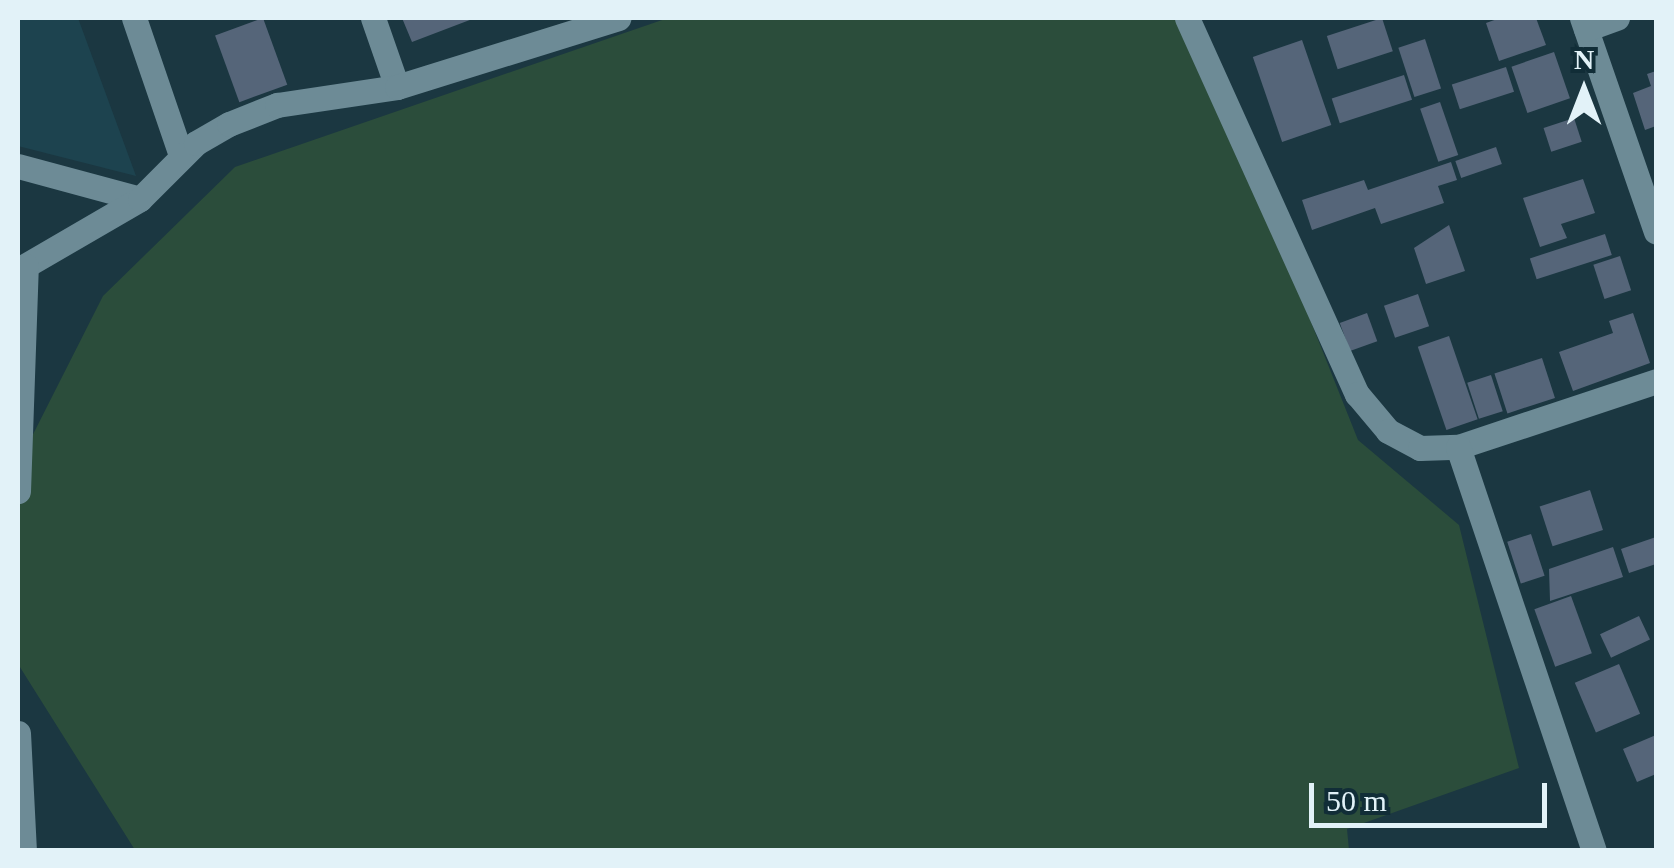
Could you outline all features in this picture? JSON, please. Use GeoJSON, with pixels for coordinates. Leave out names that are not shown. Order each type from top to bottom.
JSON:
{"type":"FeatureCollection","features":[{"type":"Feature","properties":{"kind":"street"},"geometry":{"type":"LineString","coordinates":[[134,18],[181,156]]}},
{"type":"Feature","properties":{"kind":"street"},"geometry":{"type":"LineString","coordinates":[[373,18],[397,87]]}},
{"type":"Feature","properties":{"kind":"street"},"geometry":{"type":"LineString","coordinates":[[18,491],[22,268],[140,199],[181,156],[277,105],[397,87],[619,18]]}},
{"type":"Feature","properties":{"kind":"street"},"geometry":{"type":"LineString","coordinates":[[1187,18],[1357,394],[1388,431],[1420,448],[1458,448],[1656,381]]}},
{"type":"Feature","properties":{"kind":"street"},"geometry":{"type":"LineString","coordinates":[[1617,18],[1584,23],[1656,232]]}},
{"type":"Feature","properties":{"kind":"street"},"geometry":{"type":"LineString","coordinates":[[18,166],[140,199]]}},
{"type":"Feature","properties":{"kind":"street"},"geometry":{"type":"LineString","coordinates":[[1458,448],[1594,850]]}},
{"type":"Feature","properties":{"kind":"street"},"geometry":{"type":"LineString","coordinates":[[18,732],[24,850]]}},
{"type":"Feature","properties":{"kind":"shaded area"},"geometry":{"type":"Polygon","coordinates":[[[18,18],[78,18],[136,176],[18,146],[18,18]]]}},
{"type":"Feature","properties":{"kind":"green space"},"geometry":{"type":"Polygon","coordinates":[[[668,18],[1190,18],[1358,440],[1459,525],[1519,768],[1347,829],[1349,850],[135,850],[18,664],[19,462],[103,296],[235,167],[668,18]]]}},
{"type":"Feature","properties":{"kind":"building"},"geometry":{"type":"Polygon","coordinates":[[[263,18],[287,85],[239,102],[215,35],[263,18]]]}},
{"type":"Feature","properties":{"kind":"building"},"geometry":{"type":"Polygon","coordinates":[[[402,18],[475,18],[412,42],[402,18]]]}},
{"type":"Feature","properties":{"kind":"building"},"geometry":{"type":"Polygon","coordinates":[[[1382,18],[1393,51],[1338,69],[1327,36],[1382,18]]]}},
{"type":"Feature","properties":{"kind":"building"},"geometry":{"type":"Polygon","coordinates":[[[1500,18],[1536,18],[1546,45],[1499,61],[1486,23],[1500,18]]]}},
{"type":"Feature","properties":{"kind":"building"},"geometry":{"type":"Polygon","coordinates":[[[1425,39],[1441,88],[1414,97],[1398,48],[1425,39]]]}},
{"type":"Feature","properties":{"kind":"building"},"geometry":{"type":"Polygon","coordinates":[[[1302,40],[1331,125],[1282,142],[1253,57],[1302,40]]]}},
{"type":"Feature","properties":{"kind":"building"},"geometry":{"type":"Polygon","coordinates":[[[1554,52],[1570,98],[1527,113],[1511,67],[1554,52]]]}},
{"type":"Feature","properties":{"kind":"building"},"geometry":{"type":"Polygon","coordinates":[[[1506,67],[1514,92],[1460,109],[1452,85],[1506,67]]]}},
{"type":"Feature","properties":{"kind":"building"},"geometry":{"type":"Polygon","coordinates":[[[1656,71],[1656,126],[1645,130],[1633,93],[1651,86],[1647,74],[1656,71]]]}},
{"type":"Feature","properties":{"kind":"building"},"geometry":{"type":"Polygon","coordinates":[[[1404,75],[1412,100],[1340,123],[1332,98],[1404,75]]]}},
{"type":"Feature","properties":{"kind":"building"},"geometry":{"type":"Polygon","coordinates":[[[1440,102],[1458,155],[1438,162],[1420,109],[1440,102]]]}},
{"type":"Feature","properties":{"kind":"building"},"geometry":{"type":"Polygon","coordinates":[[[1574,118],[1582,142],[1551,152],[1544,128],[1574,118]]]}},
{"type":"Feature","properties":{"kind":"building"},"geometry":{"type":"Polygon","coordinates":[[[1496,147],[1502,164],[1461,178],[1455,161],[1496,147]]]}},
{"type":"Feature","properties":{"kind":"building"},"geometry":{"type":"Polygon","coordinates":[[[1451,162],[1457,180],[1438,186],[1444,203],[1381,224],[1375,208],[1312,230],[1302,200],[1364,180],[1368,190],[1451,162]]]}},
{"type":"Feature","properties":{"kind":"building"},"geometry":{"type":"Polygon","coordinates":[[[1583,179],[1595,213],[1561,224],[1567,238],[1540,247],[1523,198],[1583,179]]]}},
{"type":"Feature","properties":{"kind":"building"},"geometry":{"type":"Polygon","coordinates":[[[1449,225],[1465,271],[1426,284],[1414,248],[1449,225]]]}},
{"type":"Feature","properties":{"kind":"building"},"geometry":{"type":"Polygon","coordinates":[[[1605,234],[1612,255],[1537,279],[1530,258],[1605,234]]]}},
{"type":"Feature","properties":{"kind":"building"},"geometry":{"type":"Polygon","coordinates":[[[1620,256],[1631,290],[1604,299],[1593,265],[1620,256]]]}},
{"type":"Feature","properties":{"kind":"building"},"geometry":{"type":"Polygon","coordinates":[[[1418,294],[1429,326],[1395,338],[1384,306],[1418,294]]]}},
{"type":"Feature","properties":{"kind":"building"},"geometry":{"type":"Polygon","coordinates":[[[1367,313],[1377,341],[1350,351],[1340,323],[1367,313]]]}},
{"type":"Feature","properties":{"kind":"building"},"geometry":{"type":"Polygon","coordinates":[[[1633,313],[1650,363],[1573,391],[1559,352],[1613,333],[1609,321],[1633,313]]]}},
{"type":"Feature","properties":{"kind":"building"},"geometry":{"type":"Polygon","coordinates":[[[1449,336],[1478,419],[1446,430],[1418,347],[1449,336]]]}},
{"type":"Feature","properties":{"kind":"building"},"geometry":{"type":"Polygon","coordinates":[[[1542,358],[1555,398],[1507,413],[1494,373],[1542,358]]]}},
{"type":"Feature","properties":{"kind":"building"},"geometry":{"type":"Polygon","coordinates":[[[1491,375],[1503,411],[1479,419],[1467,383],[1491,375]]]}},
{"type":"Feature","properties":{"kind":"building"},"geometry":{"type":"Polygon","coordinates":[[[1590,490],[1603,530],[1553,546],[1540,506],[1590,490]]]}},
{"type":"Feature","properties":{"kind":"building"},"geometry":{"type":"Polygon","coordinates":[[[1531,534],[1545,576],[1521,584],[1507,542],[1531,534]]]}},
{"type":"Feature","properties":{"kind":"building"},"geometry":{"type":"Polygon","coordinates":[[[1656,537],[1656,564],[1629,573],[1621,549],[1656,537]]]}},
{"type":"Feature","properties":{"kind":"building"},"geometry":{"type":"Polygon","coordinates":[[[1613,547],[1623,577],[1550,601],[1549,569],[1613,547]]]}},
{"type":"Feature","properties":{"kind":"building"},"geometry":{"type":"Polygon","coordinates":[[[1571,596],[1592,653],[1555,667],[1534,609],[1571,596]]]}},
{"type":"Feature","properties":{"kind":"building"},"geometry":{"type":"Polygon","coordinates":[[[1639,616],[1650,640],[1611,658],[1600,634],[1639,616]]]}},
{"type":"Feature","properties":{"kind":"building"},"geometry":{"type":"Polygon","coordinates":[[[1619,664],[1640,714],[1596,732],[1575,683],[1619,664]]]}},
{"type":"Feature","properties":{"kind":"building"},"geometry":{"type":"Polygon","coordinates":[[[1656,735],[1656,774],[1637,782],[1623,749],[1656,735]]]}}]}
